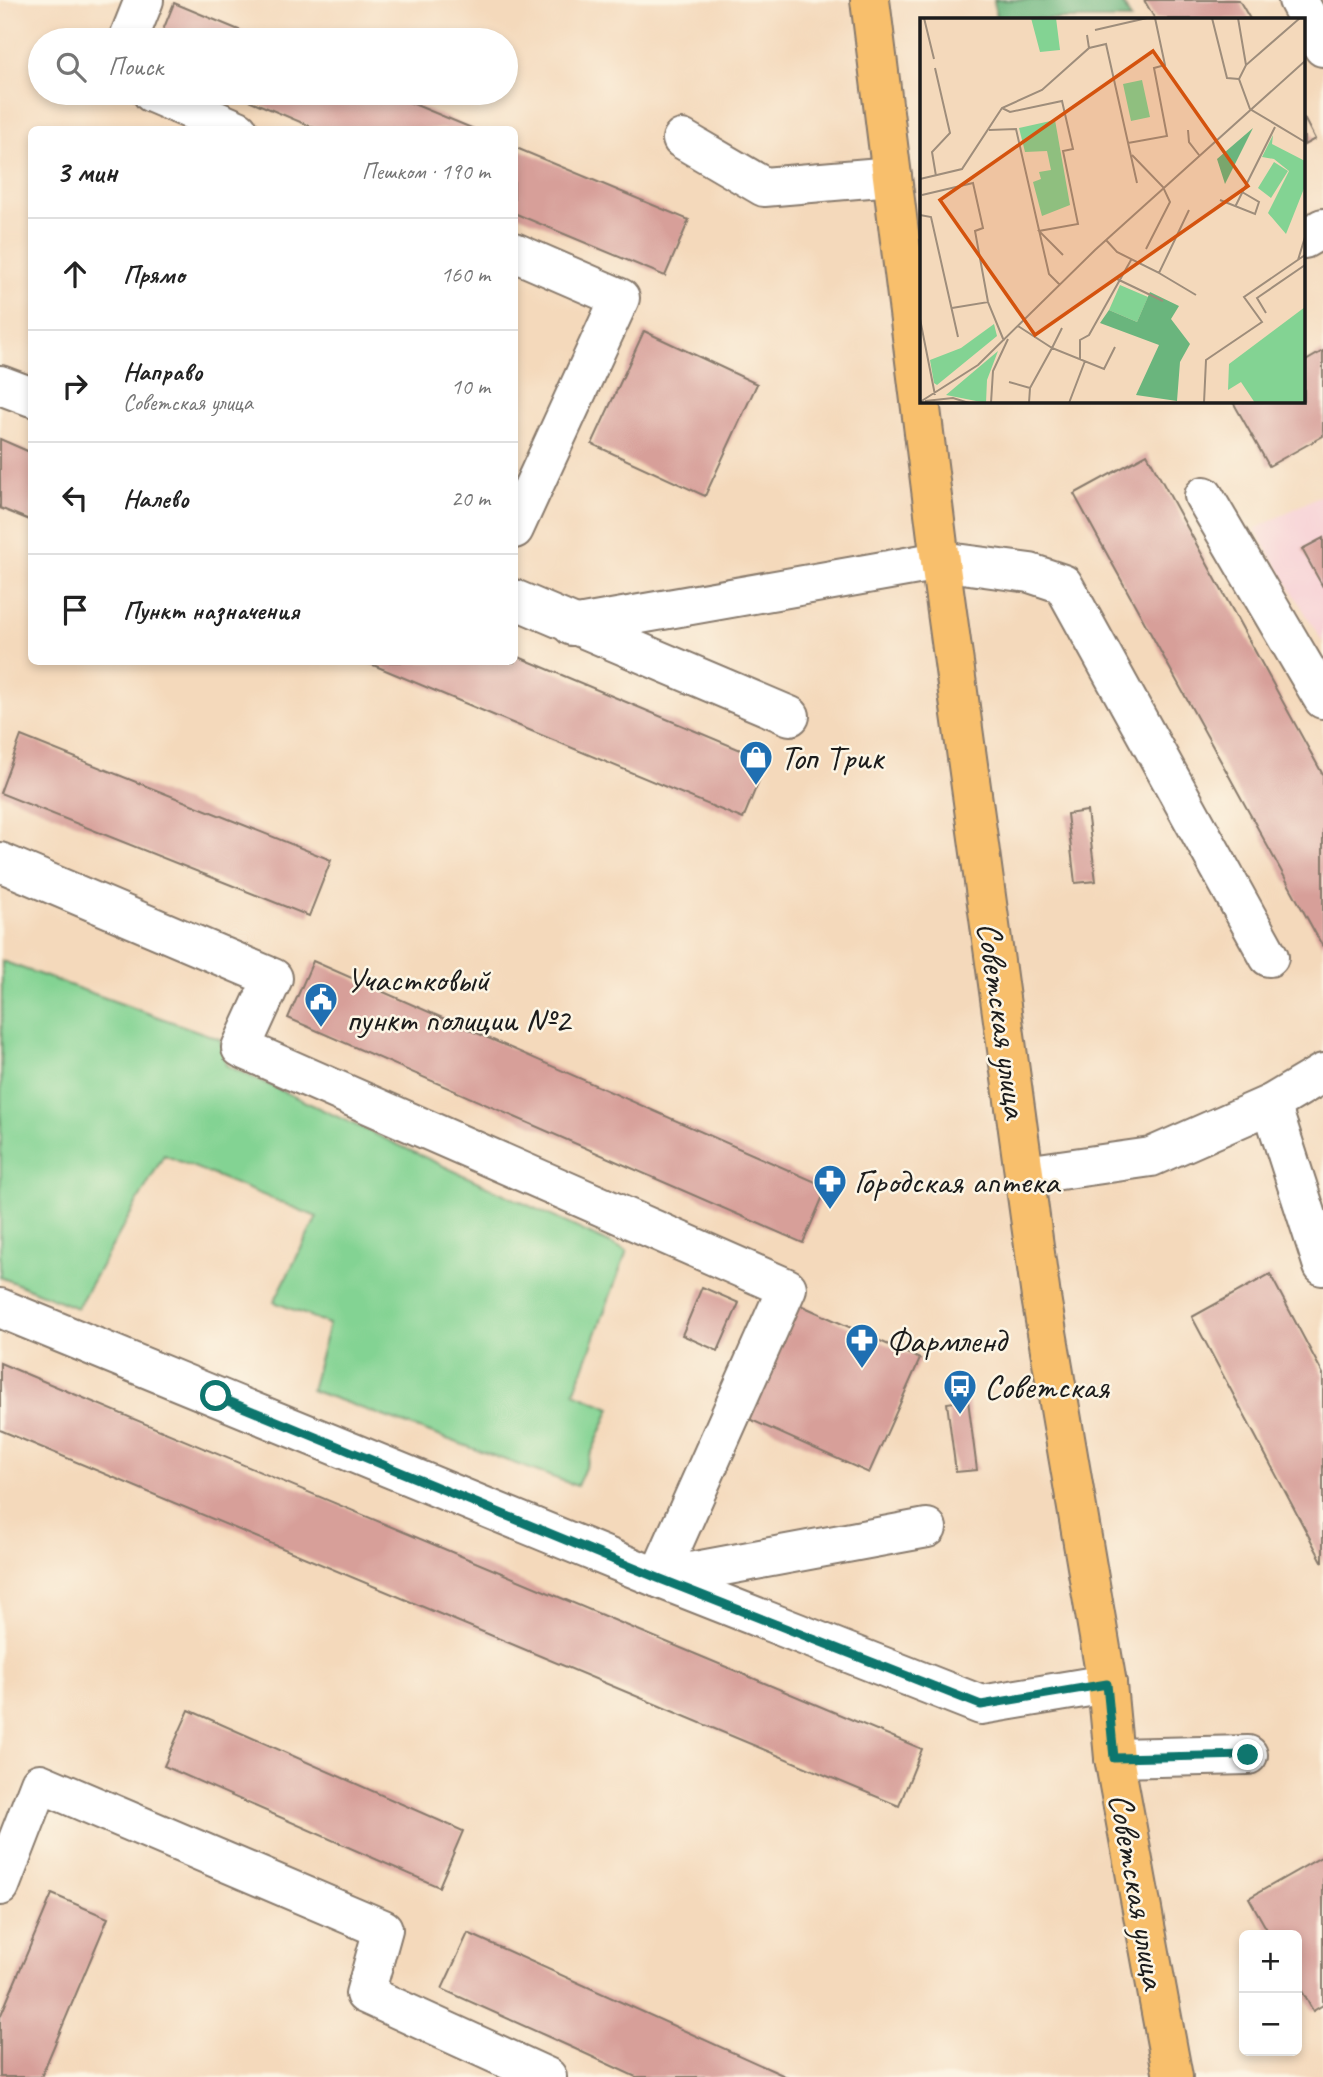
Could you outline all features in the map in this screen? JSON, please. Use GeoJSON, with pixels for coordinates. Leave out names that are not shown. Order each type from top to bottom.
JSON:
{"type":"FeatureCollection","features":[{"type":"Feature","properties":{"kind":"main road","name":"Советская улица"},"geometry":{"type":"LineString","coordinates":[[870,0],[920,401]]}},
{"type":"Feature","properties":{"kind":"main road","name":"Советская улица"},"geometry":{"type":"LineString","coordinates":[[920,402],[1041,1297],[1107,1684],[1114,1758],[1172,2077]]}},
{"type":"Feature","properties":{"kind":"lane"},"geometry":{"type":"LineString","coordinates":[[133,28],[144,0]]}},
{"type":"Feature","properties":{"kind":"lane"},"geometry":{"type":"LineString","coordinates":[[1298,0],[1323,47]]}},
{"type":"Feature","properties":{"kind":"lane"},"geometry":{"type":"LineString","coordinates":[[180,105],[229,126]]}},
{"type":"Feature","properties":{"kind":"lane"},"geometry":{"type":"LineString","coordinates":[[682,139],[764,187],[892,176]]}},
{"type":"Feature","properties":{"kind":"lane"},"geometry":{"type":"LineString","coordinates":[[1306,238],[1323,228]]}},
{"type":"Feature","properties":{"kind":"lane"},"geometry":{"type":"LineString","coordinates":[[518,253],[620,298],[518,520]]}},
{"type":"Feature","properties":{"kind":"lane"},"geometry":{"type":"LineString","coordinates":[[0,385],[28,396]]}},
{"type":"Feature","properties":{"kind":"lane"},"geometry":{"type":"LineString","coordinates":[[1204,496],[1323,699]]}},
{"type":"Feature","properties":{"kind":"lane"},"geometry":{"type":"LineString","coordinates":[[572,626],[940,561],[1030,573],[1063,584],[1269,957]]}},
{"type":"Feature","properties":{"kind":"lane"},"geometry":{"type":"LineString","coordinates":[[518,601],[790,716]]}},
{"type":"Feature","properties":{"kind":"lane"},"geometry":{"type":"LineString","coordinates":[[0,862],[273,978],[241,1048],[787,1288],[658,1578]]}},
{"type":"Feature","properties":{"kind":"lane"},"geometry":{"type":"LineString","coordinates":[[1025,1175],[1151,1157],[1271,1104],[1323,1073]]}},
{"type":"Feature","properties":{"kind":"lane"},"geometry":{"type":"LineString","coordinates":[[1271,1104],[1323,1266]]}},
{"type":"Feature","properties":{"kind":"lane"},"geometry":{"type":"LineString","coordinates":[[0,1308],[658,1578],[981,1705],[1107,1684]]}},
{"type":"Feature","properties":{"kind":"lane"},"geometry":{"type":"LineString","coordinates":[[658,1578],[927,1528]]}},
{"type":"Feature","properties":{"kind":"lane"},"geometry":{"type":"LineString","coordinates":[[1114,1758],[1248,1755]]}},
{"type":"Feature","properties":{"kind":"lane"},"geometry":{"type":"LineString","coordinates":[[0,1886],[40,1783],[383,1929],[365,1994],[547,2077]]}},
{"type":"Feature","properties":{"kind":"shaded area"},"geometry":{"type":"Polygon","coordinates":[[[1323,494],[1323,643],[1255,529],[1323,494]]]}},
{"type":"Feature","properties":{"kind":"green space"},"geometry":{"type":"Polygon","coordinates":[[[994,0],[1121,0],[1130,18],[996,18],[994,0]]]}},
{"type":"Feature","properties":{"kind":"green space"},"geometry":{"type":"Polygon","coordinates":[[[2,961],[220,1039],[226,1065],[627,1251],[574,1393],[611,1408],[577,1486],[311,1390],[329,1324],[274,1302],[317,1217],[164,1155],[77,1308],[0,1277],[2,961]]]}},
{"type":"Feature","properties":{"kind":"building"},"geometry":{"type":"Polygon","coordinates":[[[1144,0],[1239,0],[1249,18],[1154,18],[1144,0]]]}},
{"type":"Feature","properties":{"kind":"building"},"geometry":{"type":"Polygon","coordinates":[[[174,3],[234,28],[164,28],[174,3]]]}},
{"type":"Feature","properties":{"kind":"building"},"geometry":{"type":"Polygon","coordinates":[[[260,105],[416,105],[467,126],[310,126],[260,105]]]}},
{"type":"Feature","properties":{"kind":"building"},"geometry":{"type":"Polygon","coordinates":[[[1306,122],[1315,139],[1306,144],[1306,122]]]}},
{"type":"Feature","properties":{"kind":"building"},"geometry":{"type":"Polygon","coordinates":[[[518,149],[689,220],[665,276],[518,215],[518,149]]]}},
{"type":"Feature","properties":{"kind":"building"},"geometry":{"type":"Polygon","coordinates":[[[644,331],[757,384],[705,496],[592,444],[644,331]]]}},
{"type":"Feature","properties":{"kind":"building"},"geometry":{"type":"Polygon","coordinates":[[[1323,351],[1323,436],[1269,466],[1233,402],[1306,402],[1306,361],[1323,351]]]}},
{"type":"Feature","properties":{"kind":"building"},"geometry":{"type":"Polygon","coordinates":[[[0,439],[28,451],[28,519],[0,508],[0,439]]]}},
{"type":"Feature","properties":{"kind":"building"},"geometry":{"type":"Polygon","coordinates":[[[1147,454],[1323,775],[1323,947],[1074,494],[1147,454]]]}},
{"type":"Feature","properties":{"kind":"building"},"geometry":{"type":"Polygon","coordinates":[[[1323,538],[1323,587],[1302,549],[1323,538]]]}},
{"type":"Feature","properties":{"kind":"building"},"geometry":{"type":"Polygon","coordinates":[[[518,657],[767,761],[743,819],[373,665],[518,665],[518,657]]]}},
{"type":"Feature","properties":{"kind":"building"},"geometry":{"type":"Polygon","coordinates":[[[21,736],[331,860],[309,916],[0,793],[21,736]]]}},
{"type":"Feature","properties":{"kind":"building"},"geometry":{"type":"Polygon","coordinates":[[[1087,811],[1096,881],[1075,883],[1067,814],[1087,811]]]}},
{"type":"Feature","properties":{"kind":"building"},"geometry":{"type":"Polygon","coordinates":[[[313,961],[827,1187],[803,1243],[288,1018],[313,961]]]}},
{"type":"Feature","properties":{"kind":"building"},"geometry":{"type":"Polygon","coordinates":[[[1270,1274],[1323,1374],[1323,1563],[1192,1317],[1270,1274]]]}},
{"type":"Feature","properties":{"kind":"building"},"geometry":{"type":"Polygon","coordinates":[[[702,1287],[739,1303],[718,1351],[682,1335],[702,1287]]]}},
{"type":"Feature","properties":{"kind":"building"},"geometry":{"type":"Polygon","coordinates":[[[798,1304],[920,1359],[869,1473],[747,1418],[798,1304]]]}},
{"type":"Feature","properties":{"kind":"building"},"geometry":{"type":"Polygon","coordinates":[[[0,1363],[922,1749],[899,1806],[0,1430],[0,1363]]]}},
{"type":"Feature","properties":{"kind":"building"},"geometry":{"type":"Polygon","coordinates":[[[968,1400],[977,1470],[956,1472],[947,1403],[968,1400]]]}},
{"type":"Feature","properties":{"kind":"building"},"geometry":{"type":"Polygon","coordinates":[[[189,1710],[463,1831],[439,1887],[164,1766],[189,1710]]]}},
{"type":"Feature","properties":{"kind":"building"},"geometry":{"type":"Polygon","coordinates":[[[1323,1856],[1323,2005],[1313,2011],[1302,1991],[1302,1930],[1267,1930],[1249,1898],[1323,1856]]]}},
{"type":"Feature","properties":{"kind":"building"},"geometry":{"type":"Polygon","coordinates":[[[52,1894],[108,1918],[41,2077],[0,2077],[0,2017],[52,1894]]]}},
{"type":"Feature","properties":{"kind":"building"},"geometry":{"type":"Polygon","coordinates":[[[468,1933],[787,2077],[636,2077],[442,1989],[468,1933]]]}},
{"type":"Feature","properties":{"kind":"place","name":"Топ Трик"},"geometry":{"type":"Point","coordinates":[756,787]}},
{"type":"Feature","properties":{"kind":"place","name":"Участковый пункт полиции №2"},"geometry":{"type":"Point","coordinates":[321,1029]}},
{"type":"Feature","properties":{"kind":"place","name":"Городская аптека"},"geometry":{"type":"Point","coordinates":[830,1211]}},
{"type":"Feature","properties":{"kind":"place","name":"Фармленд"},"geometry":{"type":"Point","coordinates":[862,1370]}},
{"type":"Feature","properties":{"kind":"place","name":"Советская"},"geometry":{"type":"Point","coordinates":[960,1416]}},
{"type":"Feature","properties":{"kind":"route"},"geometry":{"type":"LineString","coordinates":[[216,1396],[658,1578],[981,1705],[1107,1684],[1114,1758],[1248,1755]]}}]}
